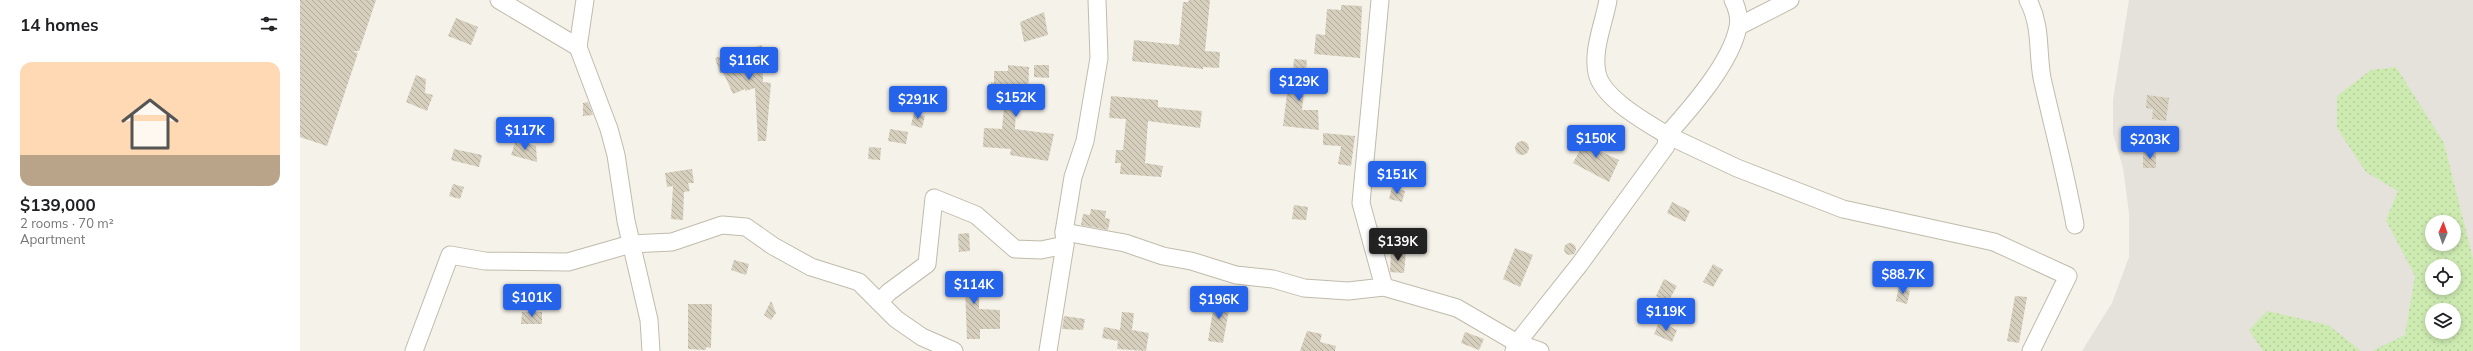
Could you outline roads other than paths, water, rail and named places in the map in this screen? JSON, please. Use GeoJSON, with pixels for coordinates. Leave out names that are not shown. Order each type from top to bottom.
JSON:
{"type":"FeatureCollection","features":[{"type":"Feature","properties":{"kind":"street"},"geometry":{"type":"LineString","coordinates":[[499,0],[578,47]]}},
{"type":"Feature","properties":{"kind":"street"},"geometry":{"type":"LineString","coordinates":[[585,0],[578,47],[609,128],[631,244],[649,320],[651,351]]}},
{"type":"Feature","properties":{"kind":"street"},"geometry":{"type":"LineString","coordinates":[[1048,351],[1073,177],[1085,141],[1100,58],[1096,0]]}},
{"type":"Feature","properties":{"kind":"street"},"geometry":{"type":"LineString","coordinates":[[1380,0],[1361,203],[1384,287]]}},
{"type":"Feature","properties":{"kind":"street"},"geometry":{"type":"LineString","coordinates":[[1608,0],[1597,52],[1597,73],[1604,91],[1667,135],[1737,168],[1843,209],[1994,242],[2068,276],[2031,351]]}},
{"type":"Feature","properties":{"kind":"street"},"geometry":{"type":"LineString","coordinates":[[1515,347],[1579,264],[1666,146],[1667,135],[1698,100],[1729,52],[1739,26],[1737,7],[1733,0]]}},
{"type":"Feature","properties":{"kind":"street"},"geometry":{"type":"LineString","coordinates":[[1739,26],[1790,0]]}},
{"type":"Feature","properties":{"kind":"street"},"geometry":{"type":"LineString","coordinates":[[2028,0],[2033,11],[2039,35],[2042,76],[2062,157],[2075,225]]}},
{"type":"Feature","properties":{"kind":"street"},"geometry":{"type":"LineString","coordinates":[[879,302],[889,292],[927,264],[934,198],[976,215],[1015,249],[1041,250],[1065,239],[1125,243],[1163,256],[1191,261],[1236,275],[1273,279],[1304,288],[1348,290],[1384,287],[1457,308],[1515,347],[1540,351]]}},
{"type":"Feature","properties":{"kind":"street"},"geometry":{"type":"LineString","coordinates":[[414,351],[450,255],[485,261],[568,262],[631,244],[672,242],[722,225],[746,228],[772,246],[811,267],[859,282],[896,319],[922,336],[954,351]]}}]}
